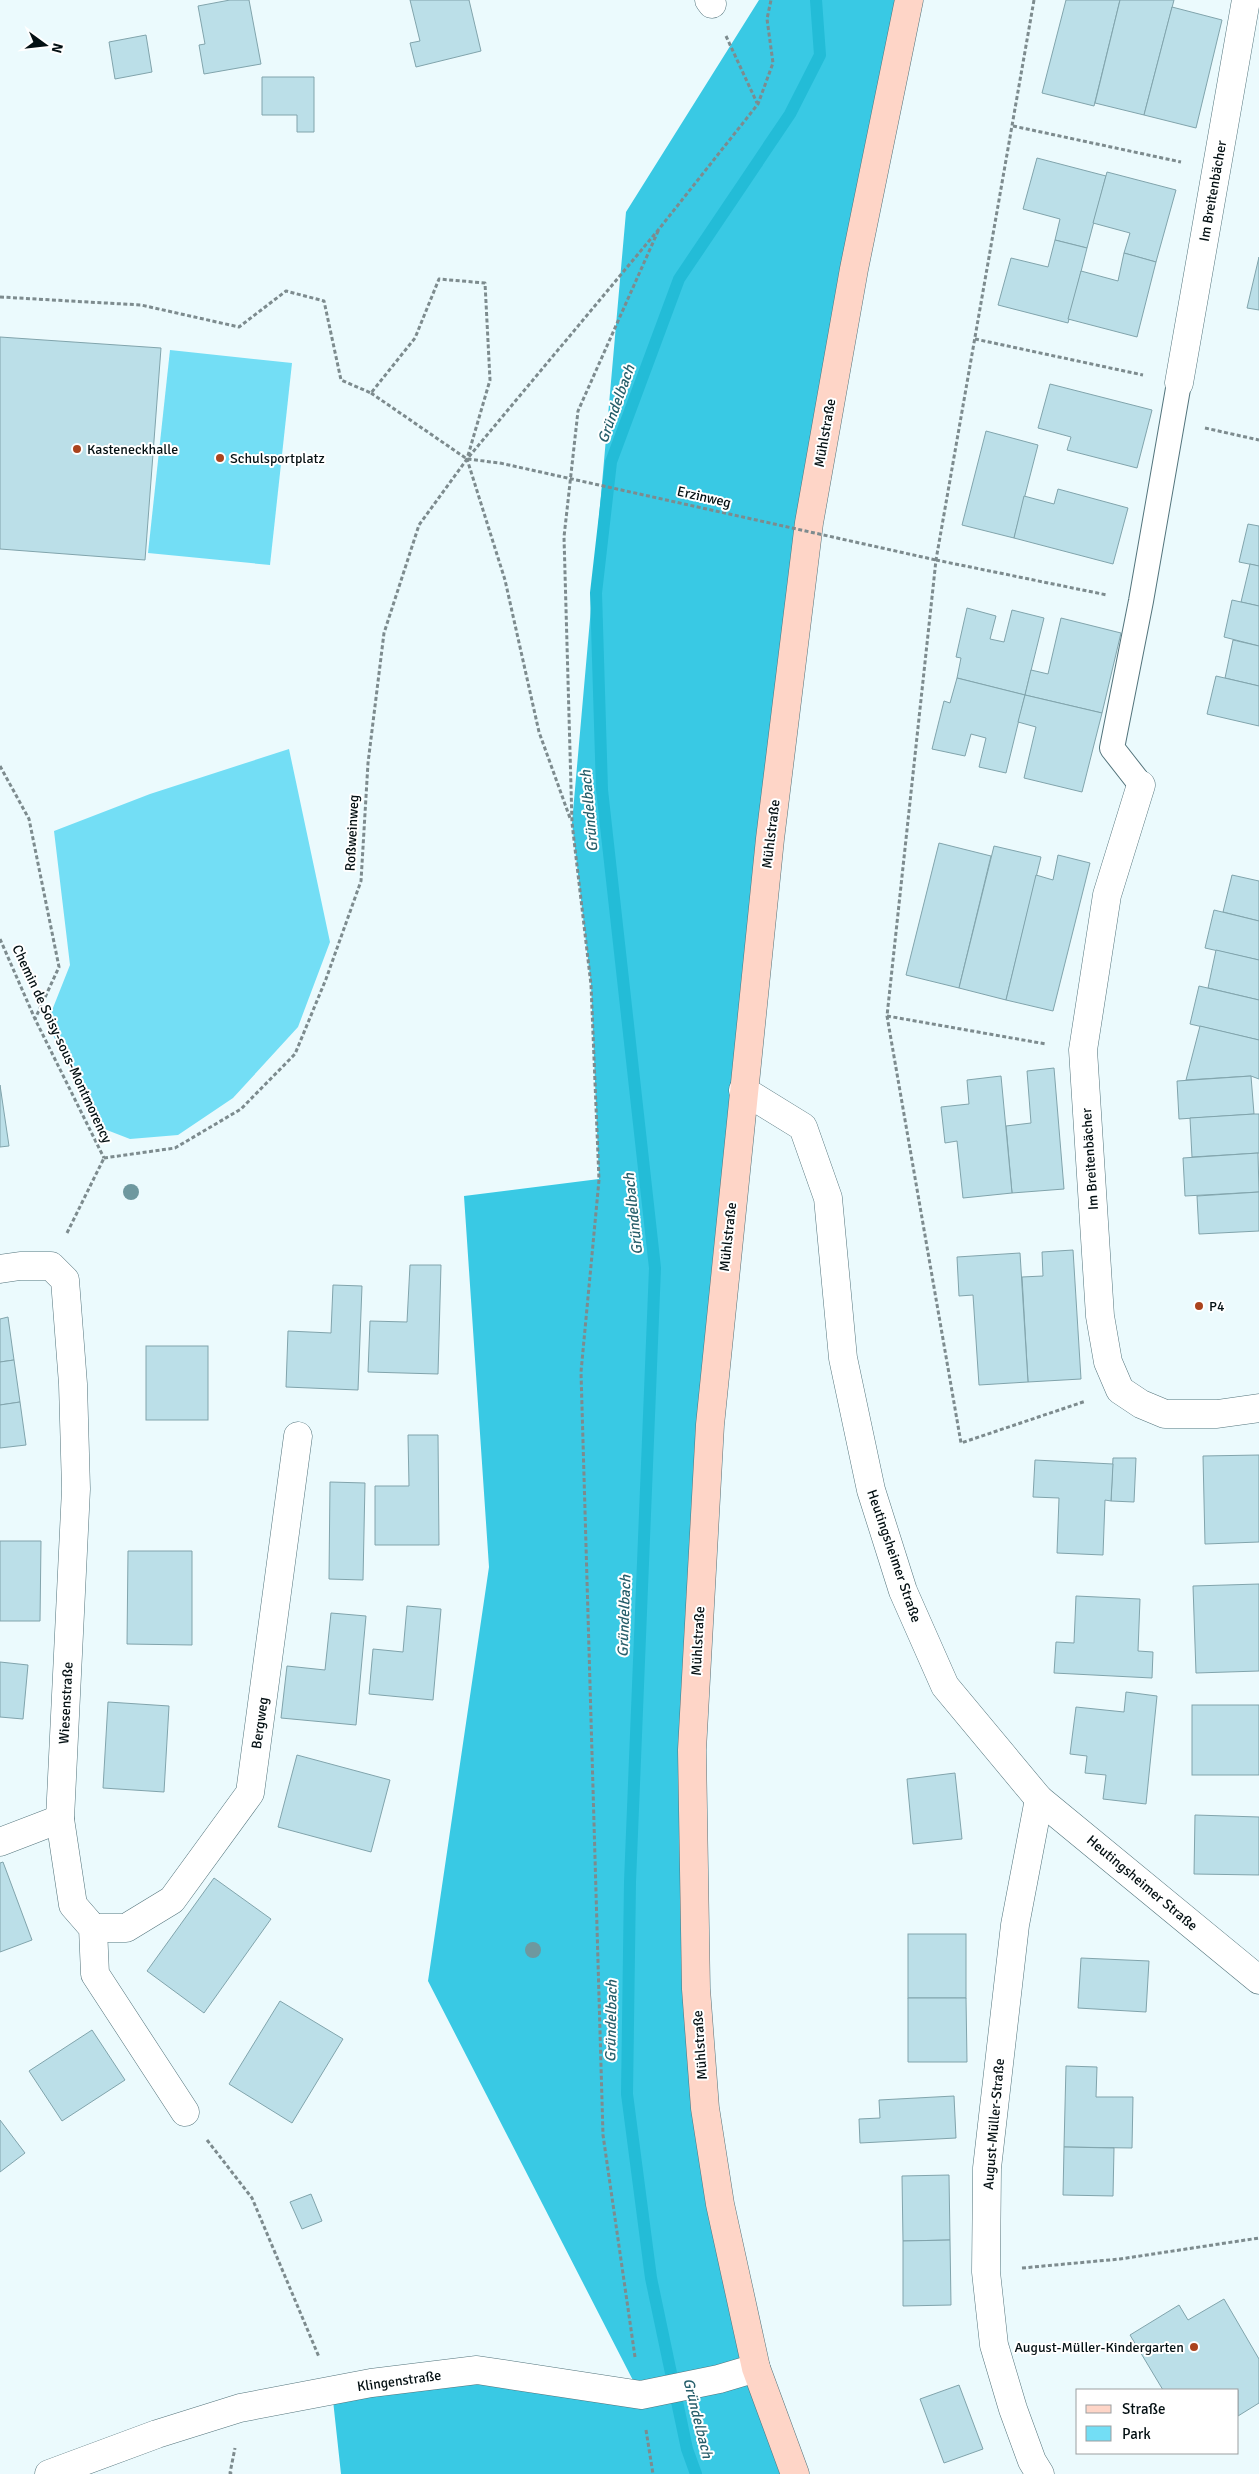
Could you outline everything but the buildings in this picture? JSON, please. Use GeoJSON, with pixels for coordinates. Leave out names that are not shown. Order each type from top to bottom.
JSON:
{"type":"FeatureCollection","features":[{"type":"Feature","properties":{"kind":"main road","name":"Mühlstraße"},"geometry":{"type":"LineString","coordinates":[[795,2474],[756,2368],[720,2204],[704,2108],[696,1989],[692,1750],[710,1425],[742,1090],[770,839],[809,523],[854,270],[909,0]]}},
{"type":"Feature","properties":{"kind":"street","name":"Im Breitenbächer"},"geometry":{"type":"LineString","coordinates":[[1179,383],[1246,0]]}},
{"type":"Feature","properties":{"kind":"street","name":"Im Breitenbächer"},"geometry":{"type":"LineString","coordinates":[[1120,1390],[1108,1362],[1100,1316],[1083,1050],[1107,895],[1141,785]]}},
{"type":"Feature","properties":{"kind":"street","name":"Heutingsheimer Straße"},"geometry":{"type":"LineString","coordinates":[[742,1090],[804,1127],[828,1198],[843,1358],[871,1490],[904,1591],[945,1686],[1040,1799],[1259,1980]]}},
{"type":"Feature","properties":{"kind":"street"},"geometry":{"type":"LineString","coordinates":[[0,1269],[20,1266],[51,1266]]}},
{"type":"Feature","properties":{"kind":"street","name":"Wiesenstraße"},"geometry":{"type":"LineString","coordinates":[[51,1266],[65,1280],[73,1384],[76,1489],[60,1818],[73,1905],[93,1928]]}},
{"type":"Feature","properties":{"kind":"street"},"geometry":{"type":"LineString","coordinates":[[1120,1390],[1141,1404],[1165,1414],[1218,1414],[1259,1408]]}},
{"type":"Feature","properties":{"kind":"street","name":"Bergweg"},"geometry":{"type":"LineString","coordinates":[[93,1928],[126,1928],[172,1900],[250,1793],[298,1436]]}},
{"type":"Feature","properties":{"kind":"street","name":"August-Müller-Straße"},"geometry":{"type":"LineString","coordinates":[[1040,1799],[1015,1925],[987,2168],[986,2272],[994,2345],[1013,2409],[1032,2461],[1040,2474]]}},
{"type":"Feature","properties":{"kind":"street"},"geometry":{"type":"LineString","coordinates":[[0,1842],[60,1818]]}},
{"type":"Feature","properties":{"kind":"street"},"geometry":{"type":"LineString","coordinates":[[93,1928],[95,1974],[185,2112]]}},
{"type":"Feature","properties":{"kind":"street","name":"Klingenstraße"},"geometry":{"type":"LineString","coordinates":[[49,2474],[157,2434],[240,2408],[371,2383],[477,2370],[641,2395],[719,2379],[756,2368]]}},
{"type":"Feature","properties":{"kind":"lane"},"geometry":{"type":"LineString","coordinates":[[1141,785],[1112,748],[1141,601],[1179,383]]}},
{"type":"Feature","properties":{"kind":"path"},"geometry":{"type":"LineString","coordinates":[[653,2474],[603,2134],[581,1372],[599,1180],[591,985],[572,823],[564,537],[578,411],[659,229],[758,104],[773,62],[767,19],[771,0]]}},
{"type":"Feature","properties":{"kind":"path"},"geometry":{"type":"LineString","coordinates":[[1034,0],[936,560],[887,1016],[961,1443],[1120,1390]]}},
{"type":"Feature","properties":{"kind":"path"},"geometry":{"type":"LineString","coordinates":[[710,2],[758,104]]}},
{"type":"Feature","properties":{"kind":"path"},"geometry":{"type":"LineString","coordinates":[[1013,126],[1217,169]]}},
{"type":"Feature","properties":{"kind":"path","name":"Roßweinweg"},"geometry":{"type":"LineString","coordinates":[[104,1158],[175,1148],[240,1109],[295,1054],[326,979],[361,881],[368,763],[384,633],[419,524],[467,459],[659,229]]}},
{"type":"Feature","properties":{"kind":"path"},"geometry":{"type":"LineString","coordinates":[[371,393],[415,338],[439,279],[485,284],[490,380],[467,459],[505,580],[539,732],[572,823]]}},
{"type":"Feature","properties":{"kind":"path"},"geometry":{"type":"LineString","coordinates":[[0,297],[141,305],[239,327],[286,291],[324,301],[341,380],[371,393],[467,459]]}},
{"type":"Feature","properties":{"kind":"path"},"geometry":{"type":"LineString","coordinates":[[975,339],[1179,383]]}},
{"type":"Feature","properties":{"kind":"path"},"geometry":{"type":"LineString","coordinates":[[1173,420],[1259,440]]}},
{"type":"Feature","properties":{"kind":"path","name":"Erzinweg"},"geometry":{"type":"LineString","coordinates":[[467,459],[500,463],[936,560],[1141,601]]}},
{"type":"Feature","properties":{"kind":"path"},"geometry":{"type":"LineString","coordinates":[[0,766],[29,819],[59,967],[35,1019]]}},
{"type":"Feature","properties":{"kind":"path","name":"Chemin de Soisy-sous-Montmorency"},"geometry":{"type":"LineString","coordinates":[[0,939],[35,1019],[104,1158]]}},
{"type":"Feature","properties":{"kind":"path"},"geometry":{"type":"LineString","coordinates":[[887,1016],[1083,1050]]}},
{"type":"Feature","properties":{"kind":"path"},"geometry":{"type":"LineString","coordinates":[[51,1266],[104,1158]]}},
{"type":"Feature","properties":{"kind":"path"},"geometry":{"type":"LineString","coordinates":[[185,2112],[252,2198],[332,2391]]}},
{"type":"Feature","properties":{"kind":"path"},"geometry":{"type":"LineString","coordinates":[[986,2272],[1120,2259],[1259,2238]]}},
{"type":"Feature","properties":{"kind":"green space","name":"Schulsportplatz"},"geometry":{"type":"Polygon","coordinates":[[[170,350],[292,363],[270,565],[148,553],[170,350]]]}},
{"type":"Feature","properties":{"kind":"green space"},"geometry":{"type":"Polygon","coordinates":[[[289,749],[330,942],[298,1027],[233,1098],[178,1135],[130,1139],[99,1127],[47,1023],[70,965],[54,831],[150,794],[289,749]]]}},
{"type":"Feature","properties":{"kind":"shaded area"},"geometry":{"type":"Polygon","coordinates":[[[759,0],[909,0],[809,523],[692,1750],[705,2108],[795,2474],[341,2474],[332,2391],[477,2370],[640,2394],[428,1981],[489,1567],[464,1196],[599,1179],[591,985],[572,823],[626,212],[759,0]]]}},
{"type":"Feature","properties":{"kind":"waterway","name":"Gründelbach"},"geometry":{"type":"LineString","coordinates":[[696,2474],[687,2449],[651,2278],[627,2094],[630,1882],[655,1268],[602,790],[596,593],[611,462],[679,279],[790,114],[820,55],[816,0]]}},
{"type":"Feature","properties":{"kind":"place","name":"Kasteneckhalle"},"geometry":{"type":"Point","coordinates":[77,449]}},
{"type":"Feature","properties":{"kind":"place","name":"Schulsportplatz"},"geometry":{"type":"Point","coordinates":[220,458]}},
{"type":"Feature","properties":{"kind":"place","name":"P4"},"geometry":{"type":"Point","coordinates":[1199,1306]}},
{"type":"Feature","properties":{"kind":"place","name":"August-Müller-Kindergarten"},"geometry":{"type":"Point","coordinates":[1194,2347]}}]}
